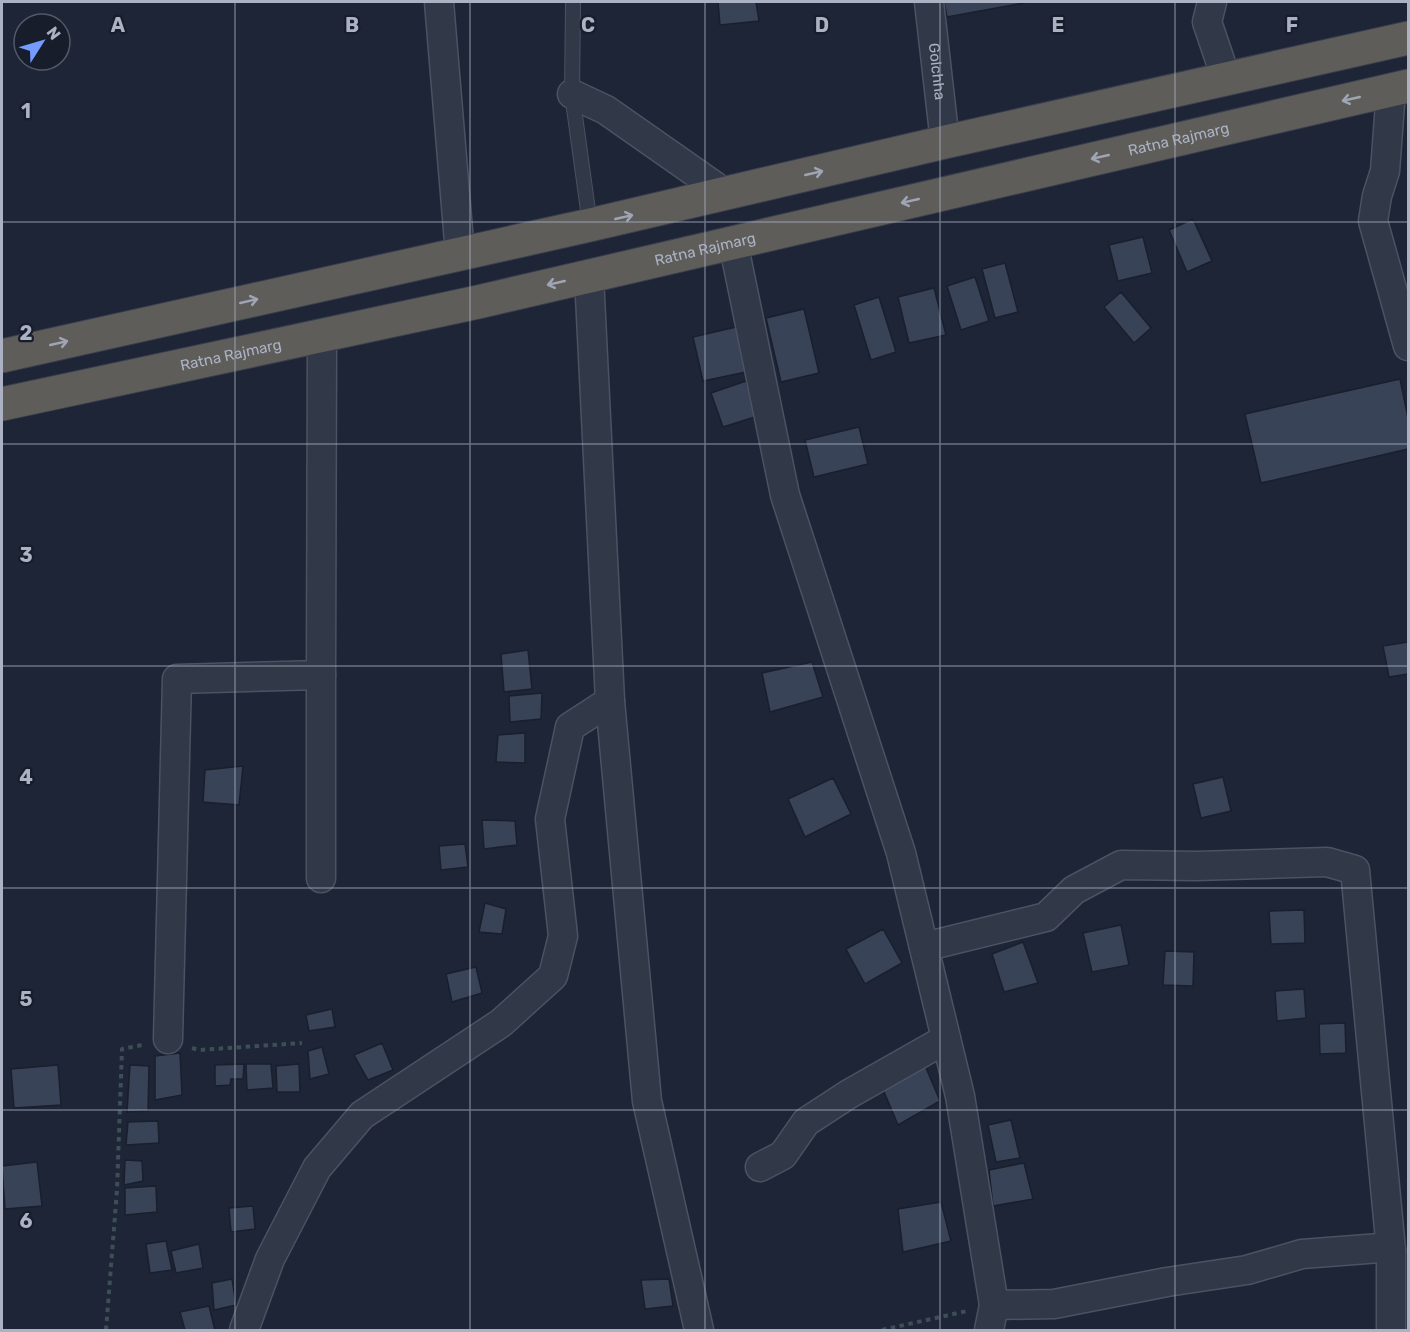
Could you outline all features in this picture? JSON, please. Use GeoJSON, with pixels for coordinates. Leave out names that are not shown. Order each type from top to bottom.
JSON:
{"type":"FeatureCollection","features":[{"type":"Feature","properties":{"kind":"highway"},"geometry":{"type":"LineString","coordinates":[[2,356],[590,225],[1408,38]]}},
{"type":"Feature","properties":{"kind":"highway","name":"Ratna Rajmarg"},"geometry":{"type":"LineString","coordinates":[[2,404],[478,302],[1400,88]]}},
{"type":"Feature","properties":{"kind":"street"},"geometry":{"type":"LineString","coordinates":[[439,2],[460,254]]}},
{"type":"Feature","properties":{"kind":"street","name":"Golchha"},"geometry":{"type":"LineString","coordinates":[[929,2],[945,142]]}},
{"type":"Feature","properties":{"kind":"street"},"geometry":{"type":"LineString","coordinates":[[1212,2],[1207,22],[1226,78]]}},
{"type":"Feature","properties":{"kind":"street"},"geometry":{"type":"LineString","coordinates":[[1400,88],[1385,171],[1377,196],[1373,221],[1408,346]]}},
{"type":"Feature","properties":{"kind":"street"},"geometry":{"type":"LineString","coordinates":[[572,93],[606,110],[726,194]]}},
{"type":"Feature","properties":{"kind":"street"},"geometry":{"type":"LineString","coordinates":[[733,242],[785,495],[901,853],[960,1096],[992,1318],[1167,1282],[1247,1270],[1302,1254],[1380,1248],[1391,1250]]}},
{"type":"Feature","properties":{"kind":"street"},"geometry":{"type":"LineString","coordinates":[[589,276],[610,701],[647,1101],[699,1330]]}},
{"type":"Feature","properties":{"kind":"street"},"geometry":{"type":"LineString","coordinates":[[321,878],[322,335]]}},
{"type":"Feature","properties":{"kind":"street"},"geometry":{"type":"LineString","coordinates":[[168,1039],[177,679],[321,675]]}},
{"type":"Feature","properties":{"kind":"street"},"geometry":{"type":"LineString","coordinates":[[244,1330],[270,1259],[317,1168],[362,1115],[501,1023],[553,976],[563,936],[550,819],[570,727],[610,701]]}},
{"type":"Feature","properties":{"kind":"street"},"geometry":{"type":"LineString","coordinates":[[924,947],[1046,917],[1074,890],[1121,865],[1196,866],[1327,862],[1355,870],[1391,1250],[1391,1330]]}},
{"type":"Feature","properties":{"kind":"street"},"geometry":{"type":"LineString","coordinates":[[760,1167],[783,1155],[807,1122],[849,1095],[946,1040]]}},
{"type":"Feature","properties":{"kind":"lane"},"geometry":{"type":"LineString","coordinates":[[573,2],[572,93],[590,225]]}},
{"type":"Feature","properties":{"kind":"path"},"geometry":{"type":"LineString","coordinates":[[106,1330],[117,1190],[122,1049],[168,1039],[199,1050],[302,1043]]}},
{"type":"Feature","properties":{"kind":"path"},"geometry":{"type":"LineString","coordinates":[[882,1330],[992,1318]]}},
{"type":"Feature","properties":{"kind":"building"},"geometry":{"type":"Polygon","coordinates":[[[718,2],[756,2],[759,21],[720,25],[718,2]]]}},
{"type":"Feature","properties":{"kind":"building"},"geometry":{"type":"Polygon","coordinates":[[[944,2],[1029,2],[947,17],[944,2]]]}},
{"type":"Feature","properties":{"kind":"building"},"geometry":{"type":"Polygon","coordinates":[[[1193,219],[1212,261],[1187,272],[1169,230],[1193,219]]]}},
{"type":"Feature","properties":{"kind":"building"},"geometry":{"type":"Polygon","coordinates":[[[1143,237],[1152,273],[1118,281],[1109,245],[1143,237]]]}},
{"type":"Feature","properties":{"kind":"building"},"geometry":{"type":"Polygon","coordinates":[[[1005,263],[1018,312],[995,318],[982,269],[1005,263]]]}},
{"type":"Feature","properties":{"kind":"building"},"geometry":{"type":"Polygon","coordinates":[[[975,277],[989,321],[961,330],[947,286],[975,277]]]}},
{"type":"Feature","properties":{"kind":"building"},"geometry":{"type":"Polygon","coordinates":[[[934,288],[946,335],[909,343],[898,297],[934,288]]]}},
{"type":"Feature","properties":{"kind":"building"},"geometry":{"type":"Polygon","coordinates":[[[1121,292],[1151,328],[1134,343],[1104,307],[1121,292]]]}},
{"type":"Feature","properties":{"kind":"building"},"geometry":{"type":"Polygon","coordinates":[[[879,297],[896,352],[871,360],[854,305],[879,297]]]}},
{"type":"Feature","properties":{"kind":"building"},"geometry":{"type":"Polygon","coordinates":[[[804,309],[819,373],[781,382],[766,318],[804,309]]]}},
{"type":"Feature","properties":{"kind":"building"},"geometry":{"type":"Polygon","coordinates":[[[736,327],[746,372],[703,381],[693,337],[736,327]]]}},
{"type":"Feature","properties":{"kind":"building"},"geometry":{"type":"Polygon","coordinates":[[[1400,379],[1408,418],[1408,449],[1261,483],[1245,414],[1400,379]]]}},
{"type":"Feature","properties":{"kind":"building"},"geometry":{"type":"Polygon","coordinates":[[[746,381],[758,416],[723,427],[711,393],[746,381]]]}},
{"type":"Feature","properties":{"kind":"building"},"geometry":{"type":"Polygon","coordinates":[[[859,427],[868,464],[814,477],[805,440],[859,427]]]}},
{"type":"Feature","properties":{"kind":"building"},"geometry":{"type":"Polygon","coordinates":[[[1408,642],[1408,674],[1389,677],[1383,646],[1408,642]]]}},
{"type":"Feature","properties":{"kind":"building"},"geometry":{"type":"Polygon","coordinates":[[[528,650],[532,689],[504,692],[501,654],[528,650]]]}},
{"type":"Feature","properties":{"kind":"building"},"geometry":{"type":"Polygon","coordinates":[[[812,662],[823,697],[770,712],[762,673],[812,662]]]}},
{"type":"Feature","properties":{"kind":"building"},"geometry":{"type":"Polygon","coordinates":[[[542,693],[541,719],[510,722],[509,696],[542,693]]]}},
{"type":"Feature","properties":{"kind":"building"},"geometry":{"type":"Polygon","coordinates":[[[525,733],[525,763],[496,762],[498,735],[525,733]]]}},
{"type":"Feature","properties":{"kind":"building"},"geometry":{"type":"Polygon","coordinates":[[[243,766],[239,805],[203,802],[205,770],[243,766]]]}},
{"type":"Feature","properties":{"kind":"building"},"geometry":{"type":"Polygon","coordinates":[[[1223,777],[1231,811],[1201,818],[1193,784],[1223,777]]]}},
{"type":"Feature","properties":{"kind":"building"},"geometry":{"type":"Polygon","coordinates":[[[833,778],[851,814],[805,837],[788,799],[833,778]]]}},
{"type":"Feature","properties":{"kind":"building"},"geometry":{"type":"Polygon","coordinates":[[[482,820],[515,821],[517,845],[484,849],[482,820]]]}},
{"type":"Feature","properties":{"kind":"building"},"geometry":{"type":"Polygon","coordinates":[[[465,844],[468,867],[441,870],[439,846],[465,844]]]}},
{"type":"Feature","properties":{"kind":"building"},"geometry":{"type":"Polygon","coordinates":[[[485,903],[506,909],[502,934],[479,932],[485,903]]]}},
{"type":"Feature","properties":{"kind":"building"},"geometry":{"type":"Polygon","coordinates":[[[1304,910],[1305,943],[1271,944],[1269,911],[1304,910]]]}},
{"type":"Feature","properties":{"kind":"building"},"geometry":{"type":"Polygon","coordinates":[[[1121,925],[1129,965],[1092,972],[1083,933],[1121,925]]]}},
{"type":"Feature","properties":{"kind":"building"},"geometry":{"type":"Polygon","coordinates":[[[883,929],[902,963],[865,984],[846,949],[883,929]]]}},
{"type":"Feature","properties":{"kind":"building"},"geometry":{"type":"Polygon","coordinates":[[[1023,942],[1038,983],[1004,992],[992,954],[1023,942]]]}},
{"type":"Feature","properties":{"kind":"building"},"geometry":{"type":"Polygon","coordinates":[[[1165,951],[1194,952],[1193,986],[1163,985],[1165,951]]]}},
{"type":"Feature","properties":{"kind":"building"},"geometry":{"type":"Polygon","coordinates":[[[476,967],[482,993],[452,1002],[446,974],[476,967]]]}},
{"type":"Feature","properties":{"kind":"building"},"geometry":{"type":"Polygon","coordinates":[[[1304,989],[1306,1018],[1277,1021],[1275,991],[1304,989]]]}},
{"type":"Feature","properties":{"kind":"building"},"geometry":{"type":"Polygon","coordinates":[[[332,1009],[335,1027],[309,1031],[306,1015],[332,1009]]]}},
{"type":"Feature","properties":{"kind":"building"},"geometry":{"type":"Polygon","coordinates":[[[1345,1023],[1346,1053],[1320,1054],[1319,1024],[1345,1023]]]}},
{"type":"Feature","properties":{"kind":"building"},"geometry":{"type":"Polygon","coordinates":[[[382,1043],[393,1070],[368,1080],[354,1055],[382,1043]]]}},
{"type":"Feature","properties":{"kind":"building"},"geometry":{"type":"Polygon","coordinates":[[[322,1047],[329,1074],[310,1079],[308,1051],[322,1047]]]}},
{"type":"Feature","properties":{"kind":"building"},"geometry":{"type":"Polygon","coordinates":[[[180,1053],[182,1095],[155,1100],[155,1056],[180,1053]]]}},
{"type":"Feature","properties":{"kind":"building"},"geometry":{"type":"Polygon","coordinates":[[[924,1063],[940,1101],[898,1125],[882,1087],[924,1063]]]}},
{"type":"Feature","properties":{"kind":"building"},"geometry":{"type":"Polygon","coordinates":[[[244,1064],[243,1079],[231,1079],[230,1085],[215,1086],[215,1065],[244,1064]]]}},
{"type":"Feature","properties":{"kind":"building"},"geometry":{"type":"Polygon","coordinates":[[[246,1064],[271,1064],[273,1088],[247,1090],[246,1064]]]}},
{"type":"Feature","properties":{"kind":"building"},"geometry":{"type":"Polygon","coordinates":[[[299,1064],[300,1092],[277,1092],[276,1066],[299,1064]]]}},
{"type":"Feature","properties":{"kind":"building"},"geometry":{"type":"Polygon","coordinates":[[[58,1065],[61,1105],[14,1108],[11,1069],[58,1065]]]}},
{"type":"Feature","properties":{"kind":"building"},"geometry":{"type":"Polygon","coordinates":[[[130,1065],[149,1066],[148,1111],[127,1112],[130,1065]]]}},
{"type":"Feature","properties":{"kind":"building"},"geometry":{"type":"Polygon","coordinates":[[[1011,1120],[1020,1158],[996,1162],[988,1125],[1011,1120]]]}},
{"type":"Feature","properties":{"kind":"building"},"geometry":{"type":"Polygon","coordinates":[[[158,1121],[159,1143],[126,1145],[128,1122],[158,1121]]]}},
{"type":"Feature","properties":{"kind":"building"},"geometry":{"type":"Polygon","coordinates":[[[125,1160],[142,1161],[143,1181],[124,1185],[125,1160]]]}},
{"type":"Feature","properties":{"kind":"building"},"geometry":{"type":"Polygon","coordinates":[[[37,1162],[42,1206],[5,1209],[2,1166],[37,1162]]]}},
{"type":"Feature","properties":{"kind":"building"},"geometry":{"type":"Polygon","coordinates":[[[1024,1163],[1033,1199],[993,1206],[989,1170],[1024,1163]]]}},
{"type":"Feature","properties":{"kind":"building"},"geometry":{"type":"Polygon","coordinates":[[[156,1186],[157,1212],[125,1215],[125,1188],[156,1186]]]}},
{"type":"Feature","properties":{"kind":"building"},"geometry":{"type":"Polygon","coordinates":[[[941,1202],[951,1241],[903,1252],[898,1209],[941,1202]]]}},
{"type":"Feature","properties":{"kind":"building"},"geometry":{"type":"Polygon","coordinates":[[[253,1206],[255,1229],[231,1232],[229,1208],[253,1206]]]}},
{"type":"Feature","properties":{"kind":"building"},"geometry":{"type":"Polygon","coordinates":[[[166,1241],[172,1270],[150,1273],[146,1244],[166,1241]]]}},
{"type":"Feature","properties":{"kind":"building"},"geometry":{"type":"Polygon","coordinates":[[[199,1244],[203,1268],[176,1273],[171,1251],[199,1244]]]}},
{"type":"Feature","properties":{"kind":"building"},"geometry":{"type":"Polygon","coordinates":[[[232,1279],[236,1305],[214,1310],[212,1283],[232,1279]]]}},
{"type":"Feature","properties":{"kind":"building"},"geometry":{"type":"Polygon","coordinates":[[[669,1279],[673,1306],[645,1309],[641,1280],[669,1279]]]}},
{"type":"Feature","properties":{"kind":"building"},"geometry":{"type":"Polygon","coordinates":[[[209,1306],[215,1330],[185,1330],[180,1312],[209,1306]]]}}]}
